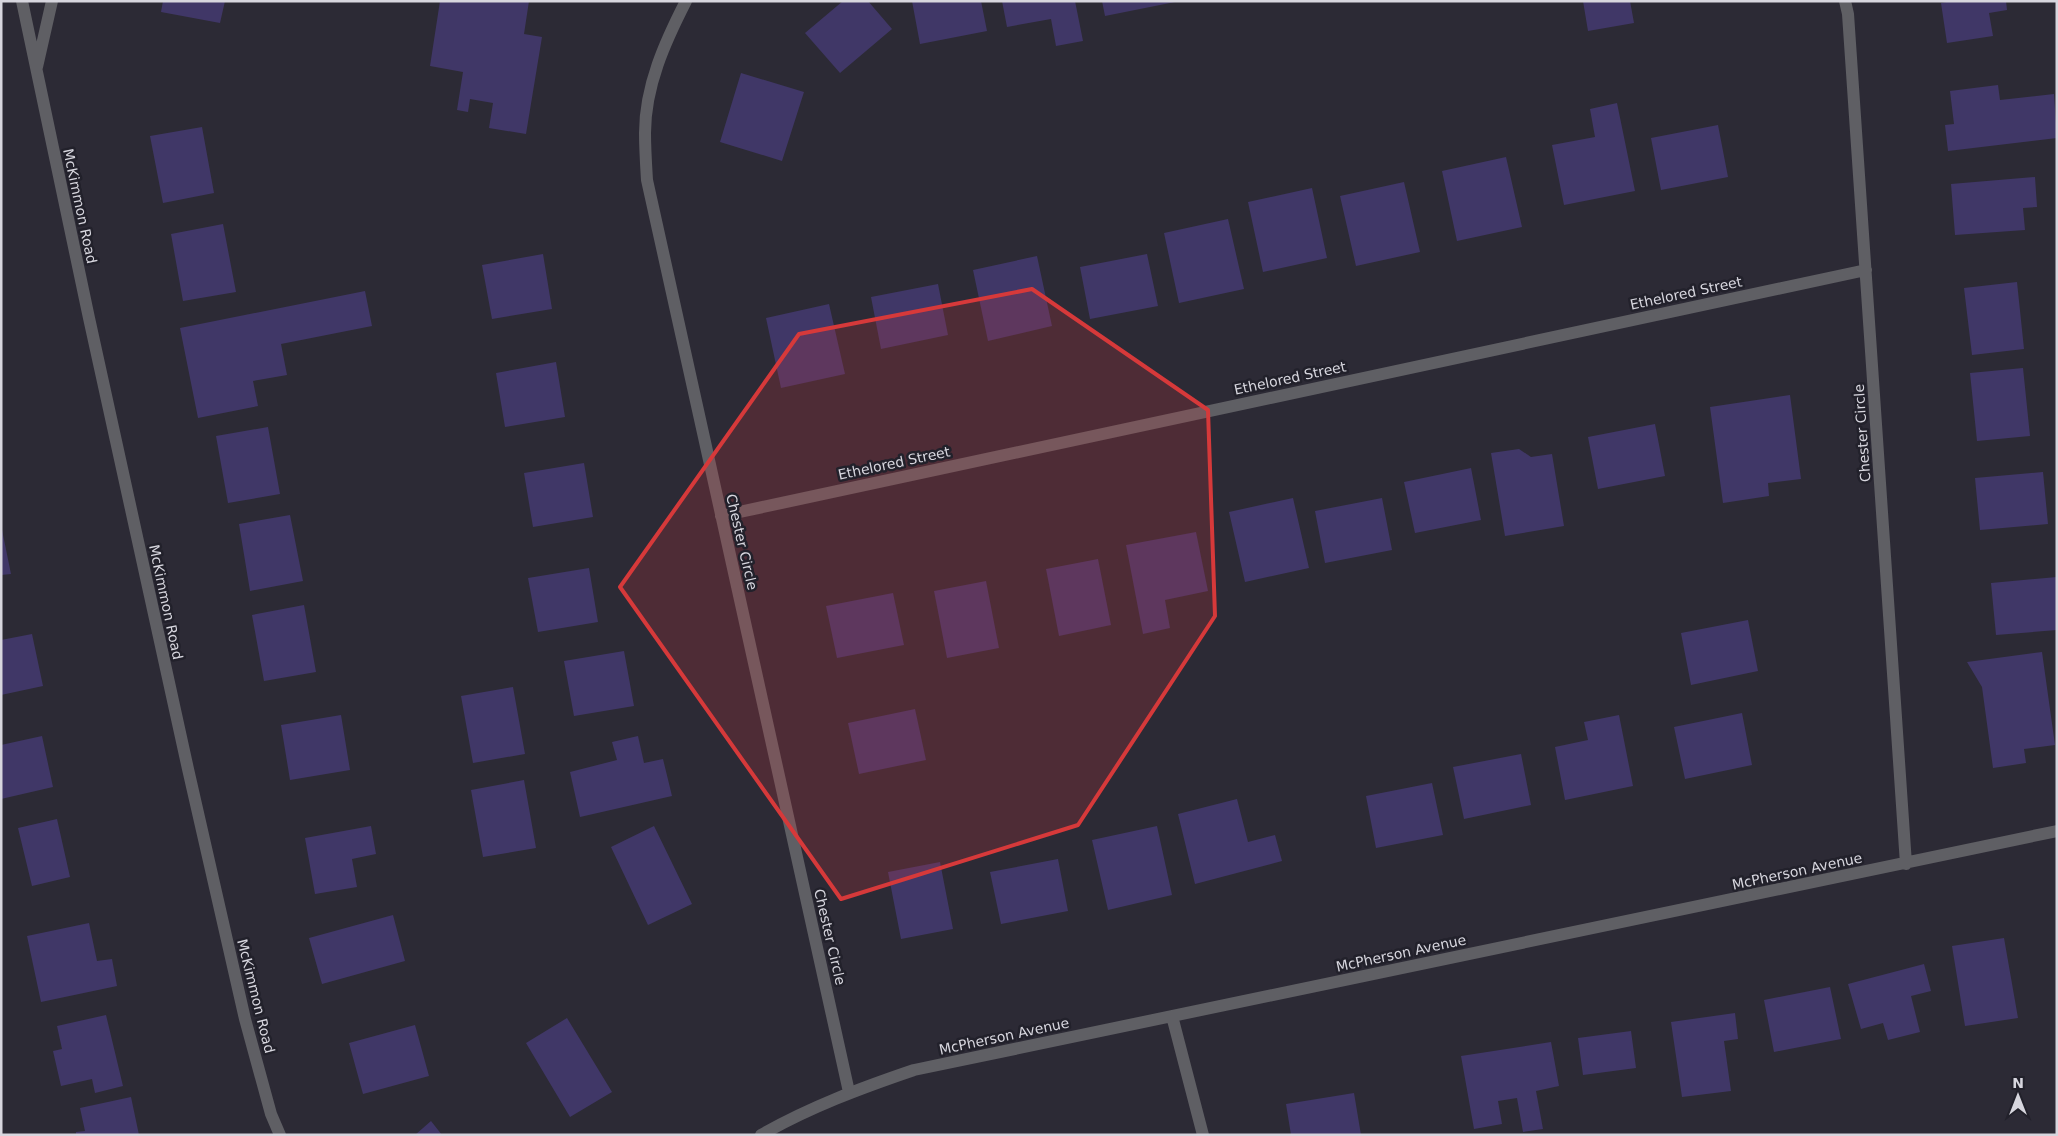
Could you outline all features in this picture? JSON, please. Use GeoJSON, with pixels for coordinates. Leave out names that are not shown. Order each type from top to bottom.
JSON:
{"type":"FeatureCollection","features":[{"type":"Feature","properties":{"kind":"street","name":"McKimmon Road"},"geometry":{"type":"LineString","coordinates":[[22,1],[190,778],[245,1019],[271,1114],[280,1135]]}},
{"type":"Feature","properties":{"kind":"street","name":"McKimmon Road"},"geometry":{"type":"LineString","coordinates":[[36,72],[52,1]]}},
{"type":"Feature","properties":{"kind":"street","name":"Chester Circle"},"geometry":{"type":"LineString","coordinates":[[686,1],[667,37],[652,84],[645,131],[647,180],[849,1092]]}},
{"type":"Feature","properties":{"kind":"street","name":"Chester Circle"},"geometry":{"type":"LineString","coordinates":[[1845,1],[1848,14],[1906,864]]}},
{"type":"Feature","properties":{"kind":"street","name":"Ethelored Street"},"geometry":{"type":"LineString","coordinates":[[721,516],[1866,270]]}},
{"type":"Feature","properties":{"kind":"street","name":"McPherson Avenue"},"geometry":{"type":"LineString","coordinates":[[761,1135],[816,1106],[849,1092],[914,1070],[2057,831]]}},
{"type":"Feature","properties":{"kind":"street"},"geometry":{"type":"LineString","coordinates":[[1172,1016],[1203,1135]]}},
{"type":"Feature","properties":{"kind":"highlighted area"},"geometry":{"type":"Polygon","coordinates":[[[1032,289],[1208,410],[1215,616],[1078,825],[841,899],[620,587],[799,334],[1032,289]]]}},
{"type":"Feature","properties":{"kind":"building"},"geometry":{"type":"Polygon","coordinates":[[[163,1],[225,1],[220,23],[161,12],[163,1]]]}},
{"type":"Feature","properties":{"kind":"building"},"geometry":{"type":"Polygon","coordinates":[[[440,1],[529,1],[524,34],[542,37],[526,134],[489,128],[493,103],[470,99],[468,112],[457,110],[463,72],[430,66],[440,1]]]}},
{"type":"Feature","properties":{"kind":"building"},"geometry":{"type":"Polygon","coordinates":[[[843,1],[868,1],[892,29],[840,73],[805,33],[843,1]]]}},
{"type":"Feature","properties":{"kind":"building"},"geometry":{"type":"Polygon","coordinates":[[[912,1],[981,1],[987,31],[920,44],[912,1]]]}},
{"type":"Feature","properties":{"kind":"building"},"geometry":{"type":"Polygon","coordinates":[[[1002,1],[1075,1],[1083,41],[1056,46],[1051,19],[1007,27],[1002,1]]]}},
{"type":"Feature","properties":{"kind":"building"},"geometry":{"type":"Polygon","coordinates":[[[1102,1],[1175,1],[1175,2],[1105,16],[1102,1]]]}},
{"type":"Feature","properties":{"kind":"building"},"geometry":{"type":"Polygon","coordinates":[[[1583,1],[1630,1],[1634,23],[1588,31],[1583,1]]]}},
{"type":"Feature","properties":{"kind":"building"},"geometry":{"type":"Polygon","coordinates":[[[1951,1],[2006,1],[2007,10],[1989,13],[1993,36],[1947,43],[1941,3],[1951,1]]]}},
{"type":"Feature","properties":{"kind":"building"},"geometry":{"type":"Polygon","coordinates":[[[741,73],[804,92],[782,161],[720,142],[741,73]]]}},
{"type":"Feature","properties":{"kind":"building"},"geometry":{"type":"Polygon","coordinates":[[[1998,85],[2000,100],[2054,94],[2057,138],[1948,151],[1945,125],[1954,124],[1950,91],[1998,85]]]}},
{"type":"Feature","properties":{"kind":"building"},"geometry":{"type":"Polygon","coordinates":[[[1617,103],[1635,191],[1564,205],[1552,145],[1595,137],[1590,109],[1617,103]]]}},
{"type":"Feature","properties":{"kind":"building"},"geometry":{"type":"Polygon","coordinates":[[[1718,125],[1728,177],[1661,190],[1651,138],[1718,125]]]}},
{"type":"Feature","properties":{"kind":"building"},"geometry":{"type":"Polygon","coordinates":[[[202,127],[214,193],[163,203],[150,136],[202,127]]]}},
{"type":"Feature","properties":{"kind":"building"},"geometry":{"type":"Polygon","coordinates":[[[1506,157],[1522,227],[1457,241],[1442,171],[1506,157]]]}},
{"type":"Feature","properties":{"kind":"building"},"geometry":{"type":"Polygon","coordinates":[[[2035,177],[2037,207],[2023,208],[2025,230],[1955,235],[1951,184],[2035,177]]]}},
{"type":"Feature","properties":{"kind":"building"},"geometry":{"type":"Polygon","coordinates":[[[1404,182],[1420,252],[1356,266],[1340,196],[1404,182]]]}},
{"type":"Feature","properties":{"kind":"building"},"geometry":{"type":"Polygon","coordinates":[[[1312,188],[1327,258],[1263,272],[1248,202],[1312,188]]]}},
{"type":"Feature","properties":{"kind":"building"},"geometry":{"type":"Polygon","coordinates":[[[1228,219],[1244,289],[1179,303],[1164,233],[1228,219]]]}},
{"type":"Feature","properties":{"kind":"building"},"geometry":{"type":"Polygon","coordinates":[[[223,224],[236,292],[183,301],[171,234],[223,224]]]}},
{"type":"Feature","properties":{"kind":"building"},"geometry":{"type":"Polygon","coordinates":[[[543,254],[552,309],[492,319],[482,265],[543,254]]]}},
{"type":"Feature","properties":{"kind":"building"},"geometry":{"type":"Polygon","coordinates":[[[1147,254],[1158,306],[1090,319],[1080,267],[1147,254]]]}},
{"type":"Feature","properties":{"kind":"building"},"geometry":{"type":"Polygon","coordinates":[[[1037,256],[1052,326],[988,341],[973,270],[1037,256]]]}},
{"type":"Feature","properties":{"kind":"building"},"geometry":{"type":"Polygon","coordinates":[[[2017,282],[2024,349],[1972,355],[1964,288],[2017,282]]]}},
{"type":"Feature","properties":{"kind":"building"},"geometry":{"type":"Polygon","coordinates":[[[938,284],[948,335],[881,349],[871,297],[938,284]]]}},
{"type":"Feature","properties":{"kind":"building"},"geometry":{"type":"Polygon","coordinates":[[[365,291],[372,326],[281,344],[287,375],[253,381],[258,406],[198,418],[180,328],[365,291]]]}},
{"type":"Feature","properties":{"kind":"building"},"geometry":{"type":"Polygon","coordinates":[[[829,304],[845,374],[781,388],[766,318],[829,304]]]}},
{"type":"Feature","properties":{"kind":"building"},"geometry":{"type":"Polygon","coordinates":[[[556,362],[565,417],[505,427],[496,373],[556,362]]]}},
{"type":"Feature","properties":{"kind":"building"},"geometry":{"type":"Polygon","coordinates":[[[2023,368],[2030,436],[1977,441],[1970,373],[2023,368]]]}},
{"type":"Feature","properties":{"kind":"building"},"geometry":{"type":"Polygon","coordinates":[[[1790,395],[1801,479],[1768,483],[1769,496],[1723,503],[1710,407],[1790,395]]]}},
{"type":"Feature","properties":{"kind":"building"},"geometry":{"type":"Polygon","coordinates":[[[1655,424],[1665,476],[1598,489],[1588,437],[1655,424]]]}},
{"type":"Feature","properties":{"kind":"building"},"geometry":{"type":"Polygon","coordinates":[[[268,427],[280,494],[228,503],[216,436],[268,427]]]}},
{"type":"Feature","properties":{"kind":"building"},"geometry":{"type":"Polygon","coordinates":[[[1519,449],[1531,457],[1552,454],[1564,526],[1505,536],[1491,453],[1519,449]]]}},
{"type":"Feature","properties":{"kind":"building"},"geometry":{"type":"Polygon","coordinates":[[[584,463],[593,517],[533,527],[524,473],[584,463]]]}},
{"type":"Feature","properties":{"kind":"building"},"geometry":{"type":"Polygon","coordinates":[[[1471,468],[1481,520],[1415,533],[1404,482],[1471,468]]]}},
{"type":"Feature","properties":{"kind":"building"},"geometry":{"type":"Polygon","coordinates":[[[2043,472],[2048,524],[1980,530],[1975,478],[2043,472]]]}},
{"type":"Feature","properties":{"kind":"building"},"geometry":{"type":"Polygon","coordinates":[[[1293,498],[1309,568],[1245,582],[1229,512],[1293,498]]]}},
{"type":"Feature","properties":{"kind":"building"},"geometry":{"type":"Polygon","coordinates":[[[1382,498],[1392,550],[1325,563],[1315,511],[1382,498]]]}},
{"type":"Feature","properties":{"kind":"building"},"geometry":{"type":"Polygon","coordinates":[[[290,515],[303,581],[250,591],[239,524],[290,515]]]}},
{"type":"Feature","properties":{"kind":"building"},"geometry":{"type":"Polygon","coordinates":[[[1,525],[11,574],[1,575],[1,525]]]}},
{"type":"Feature","properties":{"kind":"building"},"geometry":{"type":"Polygon","coordinates":[[[1196,532],[1208,591],[1165,600],[1170,628],[1143,634],[1126,545],[1196,532]]]}},
{"type":"Feature","properties":{"kind":"building"},"geometry":{"type":"Polygon","coordinates":[[[1098,559],[1111,625],[1059,636],[1046,569],[1098,559]]]}},
{"type":"Feature","properties":{"kind":"building"},"geometry":{"type":"Polygon","coordinates":[[[589,568],[598,622],[538,632],[528,578],[589,568]]]}},
{"type":"Feature","properties":{"kind":"building"},"geometry":{"type":"Polygon","coordinates":[[[2057,577],[2057,630],[1996,635],[1991,583],[2057,577]]]}},
{"type":"Feature","properties":{"kind":"building"},"geometry":{"type":"Polygon","coordinates":[[[986,581],[999,648],[947,658],[934,591],[986,581]]]}},
{"type":"Feature","properties":{"kind":"building"},"geometry":{"type":"Polygon","coordinates":[[[893,593],[904,645],[837,658],[826,606],[893,593]]]}},
{"type":"Feature","properties":{"kind":"building"},"geometry":{"type":"Polygon","coordinates":[[[304,605],[316,672],[264,681],[252,615],[304,605]]]}},
{"type":"Feature","properties":{"kind":"building"},"geometry":{"type":"Polygon","coordinates":[[[1748,620],[1758,671],[1691,685],[1681,633],[1748,620]]]}},
{"type":"Feature","properties":{"kind":"building"},"geometry":{"type":"Polygon","coordinates":[[[32,634],[43,686],[1,695],[1,640],[32,634]]]}},
{"type":"Feature","properties":{"kind":"building"},"geometry":{"type":"Polygon","coordinates":[[[624,651],[634,706],[574,716],[564,661],[624,651]]]}},
{"type":"Feature","properties":{"kind":"building"},"geometry":{"type":"Polygon","coordinates":[[[2042,652],[2055,745],[2024,749],[2026,763],[1993,768],[1982,687],[1967,662],[2042,652]]]}},
{"type":"Feature","properties":{"kind":"building"},"geometry":{"type":"Polygon","coordinates":[[[513,687],[525,754],[473,763],[461,696],[513,687]]]}},
{"type":"Feature","properties":{"kind":"building"},"geometry":{"type":"Polygon","coordinates":[[[915,709],[926,760],[859,774],[848,723],[915,709]]]}},
{"type":"Feature","properties":{"kind":"building"},"geometry":{"type":"Polygon","coordinates":[[[1742,713],[1752,765],[1685,779],[1674,727],[1742,713]]]}},
{"type":"Feature","properties":{"kind":"building"},"geometry":{"type":"Polygon","coordinates":[[[341,715],[350,770],[290,780],[281,725],[341,715]]]}},
{"type":"Feature","properties":{"kind":"building"},"geometry":{"type":"Polygon","coordinates":[[[1619,715],[1633,786],[1565,800],[1555,747],[1588,740],[1584,722],[1619,715]]]}},
{"type":"Feature","properties":{"kind":"building"},"geometry":{"type":"Polygon","coordinates":[[[42,736],[53,787],[1,799],[1,745],[42,736]]]}},
{"type":"Feature","properties":{"kind":"building"},"geometry":{"type":"Polygon","coordinates":[[[638,736],[644,763],[663,759],[672,796],[580,817],[570,772],[617,760],[612,742],[638,736]]]}},
{"type":"Feature","properties":{"kind":"building"},"geometry":{"type":"Polygon","coordinates":[[[1521,754],[1531,805],[1464,819],[1453,767],[1521,754]]]}},
{"type":"Feature","properties":{"kind":"building"},"geometry":{"type":"Polygon","coordinates":[[[524,780],[536,848],[483,857],[471,790],[524,780]]]}},
{"type":"Feature","properties":{"kind":"building"},"geometry":{"type":"Polygon","coordinates":[[[1432,783],[1443,835],[1376,848],[1366,796],[1432,783]]]}},
{"type":"Feature","properties":{"kind":"building"},"geometry":{"type":"Polygon","coordinates":[[[1237,799],[1248,842],[1275,835],[1282,861],[1195,884],[1178,814],[1237,799]]]}},
{"type":"Feature","properties":{"kind":"building"},"geometry":{"type":"Polygon","coordinates":[[[57,819],[70,877],[32,886],[18,828],[57,819]]]}},
{"type":"Feature","properties":{"kind":"building"},"geometry":{"type":"Polygon","coordinates":[[[371,826],[376,854],[352,859],[357,887],[315,894],[305,838],[371,826]]]}},
{"type":"Feature","properties":{"kind":"building"},"geometry":{"type":"Polygon","coordinates":[[[654,826],[692,904],[648,925],[611,847],[654,826]]]}},
{"type":"Feature","properties":{"kind":"building"},"geometry":{"type":"Polygon","coordinates":[[[1157,826],[1172,895],[1108,910],[1092,840],[1157,826]]]}},
{"type":"Feature","properties":{"kind":"building"},"geometry":{"type":"Polygon","coordinates":[[[1058,859],[1068,911],[1001,924],[990,872],[1058,859]]]}},
{"type":"Feature","properties":{"kind":"building"},"geometry":{"type":"Polygon","coordinates":[[[940,862],[953,929],[901,939],[888,872],[940,862]]]}},
{"type":"Feature","properties":{"kind":"building"},"geometry":{"type":"Polygon","coordinates":[[[393,915],[405,961],[322,984],[309,938],[393,915]]]}},
{"type":"Feature","properties":{"kind":"building"},"geometry":{"type":"Polygon","coordinates":[[[89,923],[97,961],[112,959],[117,986],[41,1002],[27,936],[89,923]]]}},
{"type":"Feature","properties":{"kind":"building"},"geometry":{"type":"Polygon","coordinates":[[[2004,938],[2018,1018],[1965,1026],[1952,946],[2004,938]]]}},
{"type":"Feature","properties":{"kind":"building"},"geometry":{"type":"Polygon","coordinates":[[[1924,964],[1931,991],[1911,996],[1920,1032],[1888,1040],[1883,1023],[1861,1029],[1848,984],[1924,964]]]}},
{"type":"Feature","properties":{"kind":"building"},"geometry":{"type":"Polygon","coordinates":[[[1830,987],[1841,1039],[1774,1052],[1764,1000],[1830,987]]]}},
{"type":"Feature","properties":{"kind":"building"},"geometry":{"type":"Polygon","coordinates":[[[1735,1013],[1738,1039],[1724,1041],[1731,1091],[1682,1097],[1671,1022],[1735,1013]]]}},
{"type":"Feature","properties":{"kind":"building"},"geometry":{"type":"Polygon","coordinates":[[[106,1015],[123,1086],[95,1093],[92,1079],[61,1086],[53,1051],[62,1049],[57,1026],[106,1015]]]}},
{"type":"Feature","properties":{"kind":"building"},"geometry":{"type":"Polygon","coordinates":[[[567,1018],[612,1092],[570,1117],[526,1043],[567,1018]]]}},
{"type":"Feature","properties":{"kind":"building"},"geometry":{"type":"Polygon","coordinates":[[[415,1025],[429,1076],[363,1094],[349,1043],[415,1025]]]}},
{"type":"Feature","properties":{"kind":"building"},"geometry":{"type":"Polygon","coordinates":[[[1631,1031],[1636,1068],[1583,1075],[1578,1038],[1631,1031]]]}},
{"type":"Feature","properties":{"kind":"building"},"geometry":{"type":"Polygon","coordinates":[[[1551,1042],[1559,1086],[1536,1091],[1543,1129],[1523,1132],[1517,1098],[1498,1101],[1502,1124],[1474,1129],[1461,1056],[1551,1042]]]}},
{"type":"Feature","properties":{"kind":"building"},"geometry":{"type":"Polygon","coordinates":[[[1354,1093],[1361,1135],[1291,1135],[1286,1104],[1354,1093]]]}},
{"type":"Feature","properties":{"kind":"building"},"geometry":{"type":"Polygon","coordinates":[[[131,1097],[139,1135],[76,1135],[76,1132],[85,1131],[80,1108],[131,1097]]]}},
{"type":"Feature","properties":{"kind":"building"},"geometry":{"type":"Polygon","coordinates":[[[431,1121],[442,1135],[415,1135],[431,1121]]]}}]}
